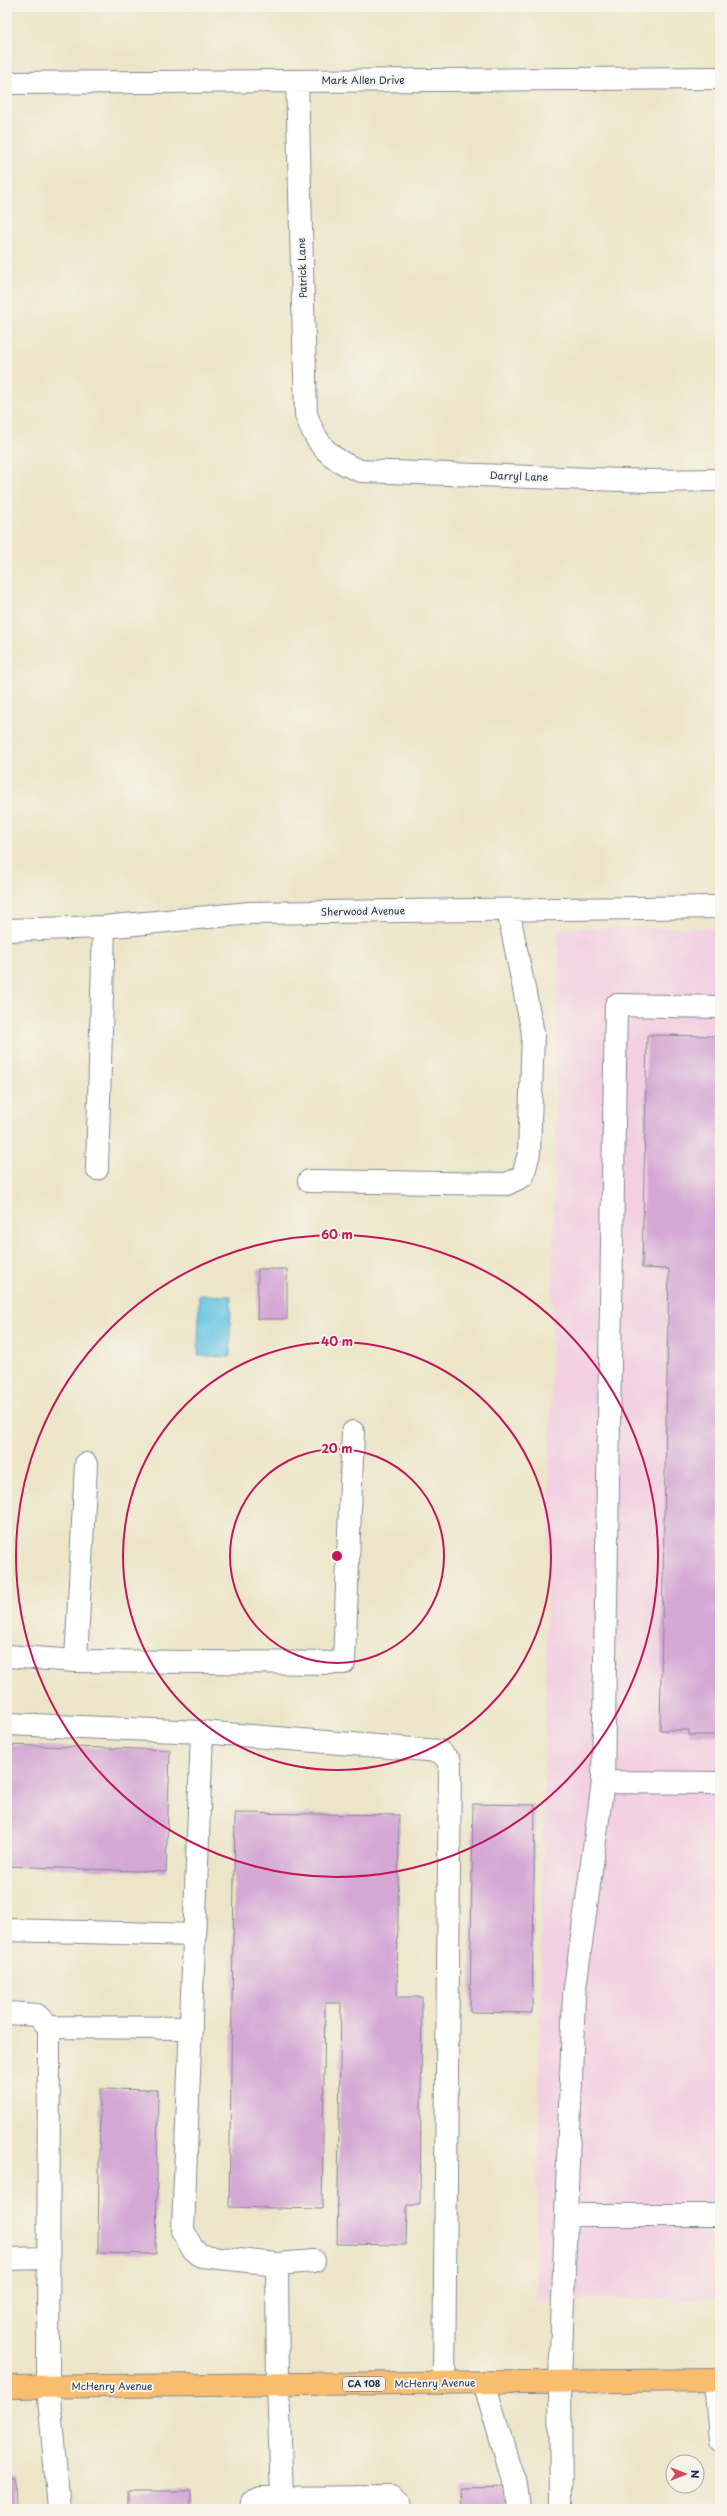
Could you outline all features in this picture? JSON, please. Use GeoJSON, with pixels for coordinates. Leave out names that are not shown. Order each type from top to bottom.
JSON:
{"type":"FeatureCollection","features":[{"type":"Feature","properties":{"kind":"main road","name":"McHenry Avenue"},"geometry":{"type":"LineString","coordinates":[[7,2387],[717,2380]]}},
{"type":"Feature","properties":{"kind":"street","name":"Mark Allen Drive"},"geometry":{"type":"LineString","coordinates":[[7,83],[720,78]]}},
{"type":"Feature","properties":{"kind":"street","name":"Patrick Lane"},"geometry":{"type":"LineString","coordinates":[[297,81],[306,414],[311,430],[325,450]]}},
{"type":"Feature","properties":{"kind":"street","name":"Darryl Lane"},"geometry":{"type":"LineString","coordinates":[[325,450],[345,465],[361,471],[651,481],[720,480]]}},
{"type":"Feature","properties":{"kind":"street","name":"Sherwood Avenue"},"geometry":{"type":"LineString","coordinates":[[7,930],[104,927],[250,913],[720,907]]}},
{"type":"Feature","properties":{"kind":"street"},"geometry":{"type":"LineString","coordinates":[[309,1181],[507,1184],[523,1176],[529,1152],[533,1033],[508,910]]}},
{"type":"Feature","properties":{"kind":"street"},"geometry":{"type":"LineString","coordinates":[[97,1170],[104,927]]}},
{"type":"Feature","properties":{"kind":"street"},"geometry":{"type":"LineString","coordinates":[[561,2509],[560,2382],[574,1995],[603,1782],[616,1005],[720,1007]]}},
{"type":"Feature","properties":{"kind":"street"},"geometry":{"type":"LineString","coordinates":[[7,1656],[76,1661],[344,1663],[353,1432]]}},
{"type":"Feature","properties":{"kind":"street"},"geometry":{"type":"LineString","coordinates":[[76,1661],[86,1464]]}},
{"type":"Feature","properties":{"kind":"street"},"geometry":{"type":"LineString","coordinates":[[7,1724],[202,1732],[438,1751],[450,1762],[444,2383]]}},
{"type":"Feature","properties":{"kind":"street"},"geometry":{"type":"LineString","coordinates":[[202,1732],[183,2230],[192,2248],[201,2256],[277,2264],[314,2261]]}},
{"type":"Feature","properties":{"kind":"street"},"geometry":{"type":"LineString","coordinates":[[603,1782],[720,1783]]}},
{"type":"Feature","properties":{"kind":"street"},"geometry":{"type":"LineString","coordinates":[[7,1930],[195,1935]]}},
{"type":"Feature","properties":{"kind":"street"},"geometry":{"type":"LineString","coordinates":[[7,2013],[38,2015],[49,2028],[47,2258],[48,2386],[59,2509]]}},
{"type":"Feature","properties":{"kind":"street"},"geometry":{"type":"LineString","coordinates":[[49,2028],[191,2028]]}},
{"type":"Feature","properties":{"kind":"street"},"geometry":{"type":"LineString","coordinates":[[566,2215],[720,2216]]}},
{"type":"Feature","properties":{"kind":"street"},"geometry":{"type":"LineString","coordinates":[[7,2259],[47,2258]]}},
{"type":"Feature","properties":{"kind":"street"},"geometry":{"type":"LineString","coordinates":[[277,2264],[278,2385],[282,2497]]}},
{"type":"Feature","properties":{"kind":"street"},"geometry":{"type":"LineString","coordinates":[[717,2380],[720,2440]]}},
{"type":"Feature","properties":{"kind":"street"},"geometry":{"type":"LineString","coordinates":[[484,2382],[510,2470],[516,2484],[519,2509]]}},
{"type":"Feature","properties":{"kind":"street"},"geometry":{"type":"LineString","coordinates":[[251,2509],[252,2502],[261,2498],[282,2497],[392,2497],[398,2503],[399,2509]]}},
{"type":"Feature","properties":{"kind":"shaded area"},"geometry":{"type":"Polygon","coordinates":[[[559,928],[720,928],[720,2299],[535,2300],[559,928]]]}},
{"type":"Feature","properties":{"kind":"water"},"geometry":{"type":"Polygon","coordinates":[[[199,1295],[231,1296],[230,1357],[198,1356],[199,1295]]]}},
{"type":"Feature","properties":{"kind":"building"},"geometry":{"type":"Polygon","coordinates":[[[647,1035],[719,1036],[720,1735],[689,1735],[689,1730],[660,1730],[669,1269],[642,1268],[647,1035]]]}},
{"type":"Feature","properties":{"kind":"building"},"geometry":{"type":"Polygon","coordinates":[[[258,1269],[287,1269],[287,1319],[257,1319],[258,1269]]]}},
{"type":"Feature","properties":{"kind":"building"},"geometry":{"type":"Polygon","coordinates":[[[7,1745],[170,1750],[166,1872],[7,1866],[7,1745]]]}},
{"type":"Feature","properties":{"kind":"building"},"geometry":{"type":"Polygon","coordinates":[[[473,1804],[535,1805],[532,2013],[470,2012],[473,1804]]]}},
{"type":"Feature","properties":{"kind":"building"},"geometry":{"type":"Polygon","coordinates":[[[235,1813],[399,1815],[397,1997],[422,1997],[420,2205],[407,2205],[406,2245],[337,2244],[341,2003],[325,2003],[322,2209],[229,2207],[235,1813]]]}},
{"type":"Feature","properties":{"kind":"building"},"geometry":{"type":"Polygon","coordinates":[[[100,2089],[158,2090],[156,2254],[98,2253],[100,2089]]]}},
{"type":"Feature","properties":{"kind":"building"},"geometry":{"type":"Polygon","coordinates":[[[7,2477],[15,2477],[16,2509],[7,2509],[7,2477]]]}},
{"type":"Feature","properties":{"kind":"building"},"geometry":{"type":"Polygon","coordinates":[[[509,2487],[509,2509],[463,2509],[462,2488],[509,2487]]]}},
{"type":"Feature","properties":{"kind":"building"},"geometry":{"type":"Polygon","coordinates":[[[128,2491],[191,2491],[191,2509],[128,2509],[128,2491]]]}}]}
